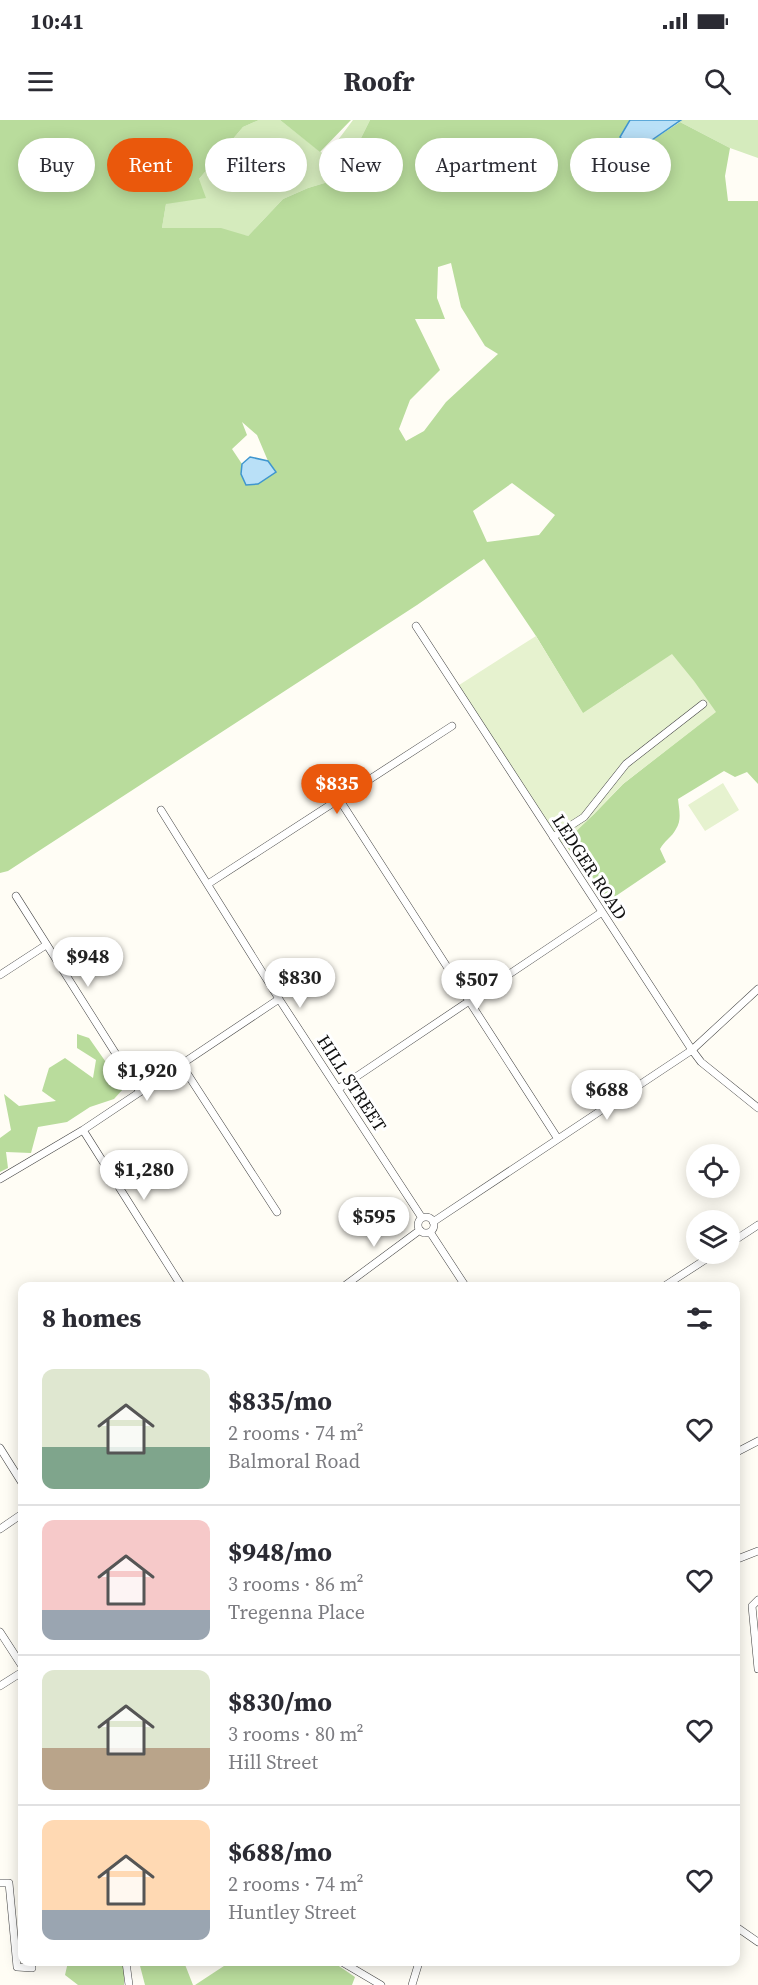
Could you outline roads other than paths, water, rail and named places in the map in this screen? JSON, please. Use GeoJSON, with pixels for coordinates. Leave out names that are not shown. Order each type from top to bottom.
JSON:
{"type":"FeatureCollection","features":[{"type":"Feature","properties":{"kind":"street","name":"LEDGER ROAD"},"geometry":{"type":"LineString","coordinates":[[416,626],[692,1050],[701,1062],[758,1108]]}},
{"type":"Feature","properties":{"kind":"street"},"geometry":{"type":"LineString","coordinates":[[553,837],[584,817],[626,764],[703,704]]}},
{"type":"Feature","properties":{"kind":"street"},"geometry":{"type":"LineString","coordinates":[[208,885],[452,726]]}},
{"type":"Feature","properties":{"kind":"street"},"geometry":{"type":"LineString","coordinates":[[339,799],[558,1139]]}},
{"type":"Feature","properties":{"kind":"street","name":"HILL STREET"},"geometry":{"type":"LineString","coordinates":[[161,810],[279,999],[422,1218]]}},
{"type":"Feature","properties":{"kind":"street"},"geometry":{"type":"LineString","coordinates":[[16,896],[140,1092]]}},
{"type":"Feature","properties":{"kind":"street"},"geometry":{"type":"LineString","coordinates":[[338,1089],[602,912]]}},
{"type":"Feature","properties":{"kind":"street"},"geometry":{"type":"LineString","coordinates":[[0,975],[46,945]]}},
{"type":"Feature","properties":{"kind":"street"},"geometry":{"type":"LineString","coordinates":[[433,1222],[692,1050],[758,989]]}},
{"type":"Feature","properties":{"kind":"street"},"geometry":{"type":"LineString","coordinates":[[0,1179],[83,1130],[279,999]]}},
{"type":"Feature","properties":{"kind":"street"},"geometry":{"type":"LineString","coordinates":[[181,1064],[277,1212]]}},
{"type":"Feature","properties":{"kind":"street"},"geometry":{"type":"LineString","coordinates":[[83,1130],[179,1282]]}},
{"type":"Feature","properties":{"kind":"street"},"geometry":{"type":"LineString","coordinates":[[422,1218],[428,1218],[433,1222],[434,1227],[430,1232],[425,1233],[420,1230],[418,1224],[422,1218]]}},
{"type":"Feature","properties":{"kind":"street"},"geometry":{"type":"LineString","coordinates":[[740,1237],[758,1225]]}},
{"type":"Feature","properties":{"kind":"street"},"geometry":{"type":"LineString","coordinates":[[350,1282],[420,1230]]}},
{"type":"Feature","properties":{"kind":"street"},"geometry":{"type":"LineString","coordinates":[[430,1232],[463,1282]]}},
{"type":"Feature","properties":{"kind":"street"},"geometry":{"type":"LineString","coordinates":[[671,1282],[699,1264]]}},
{"type":"Feature","properties":{"kind":"street"},"geometry":{"type":"LineString","coordinates":[[740,1450],[758,1441]]}},
{"type":"Feature","properties":{"kind":"street"},"geometry":{"type":"LineString","coordinates":[[0,1448],[18,1477]]}},
{"type":"Feature","properties":{"kind":"street"},"geometry":{"type":"LineString","coordinates":[[0,1529],[18,1517]]}},
{"type":"Feature","properties":{"kind":"street"},"geometry":{"type":"LineString","coordinates":[[740,1558],[758,1551]]}},
{"type":"Feature","properties":{"kind":"street"},"geometry":{"type":"LineString","coordinates":[[758,1600],[752,1606],[758,1669]]}},
{"type":"Feature","properties":{"kind":"street"},"geometry":{"type":"LineString","coordinates":[[0,1632],[18,1660]]}},
{"type":"Feature","properties":{"kind":"street"},"geometry":{"type":"LineString","coordinates":[[0,1686],[18,1675]]}},
{"type":"Feature","properties":{"kind":"street"},"geometry":{"type":"LineString","coordinates":[[0,1883],[9,1883],[17,1967],[32,1968]]}},
{"type":"Feature","properties":{"kind":"street"},"geometry":{"type":"LineString","coordinates":[[740,1929],[758,1942]]}},
{"type":"Feature","properties":{"kind":"street"},"geometry":{"type":"LineString","coordinates":[[127,1966],[129,1985]]}},
{"type":"Feature","properties":{"kind":"street"},"geometry":{"type":"LineString","coordinates":[[349,1966],[381,1985]]}},
{"type":"Feature","properties":{"kind":"street"},"geometry":{"type":"LineString","coordinates":[[412,1985],[418,1966]]}},
{"type":"Feature","properties":{"kind":"water"},"geometry":{"type":"Polygon","coordinates":[[[630,120],[681,120],[655,138],[620,137],[630,120]]]}},
{"type":"Feature","properties":{"kind":"water"},"geometry":{"type":"Polygon","coordinates":[[[250,457],[268,461],[276,472],[258,484],[246,485],[241,474],[242,464],[250,457]]]}}]}
